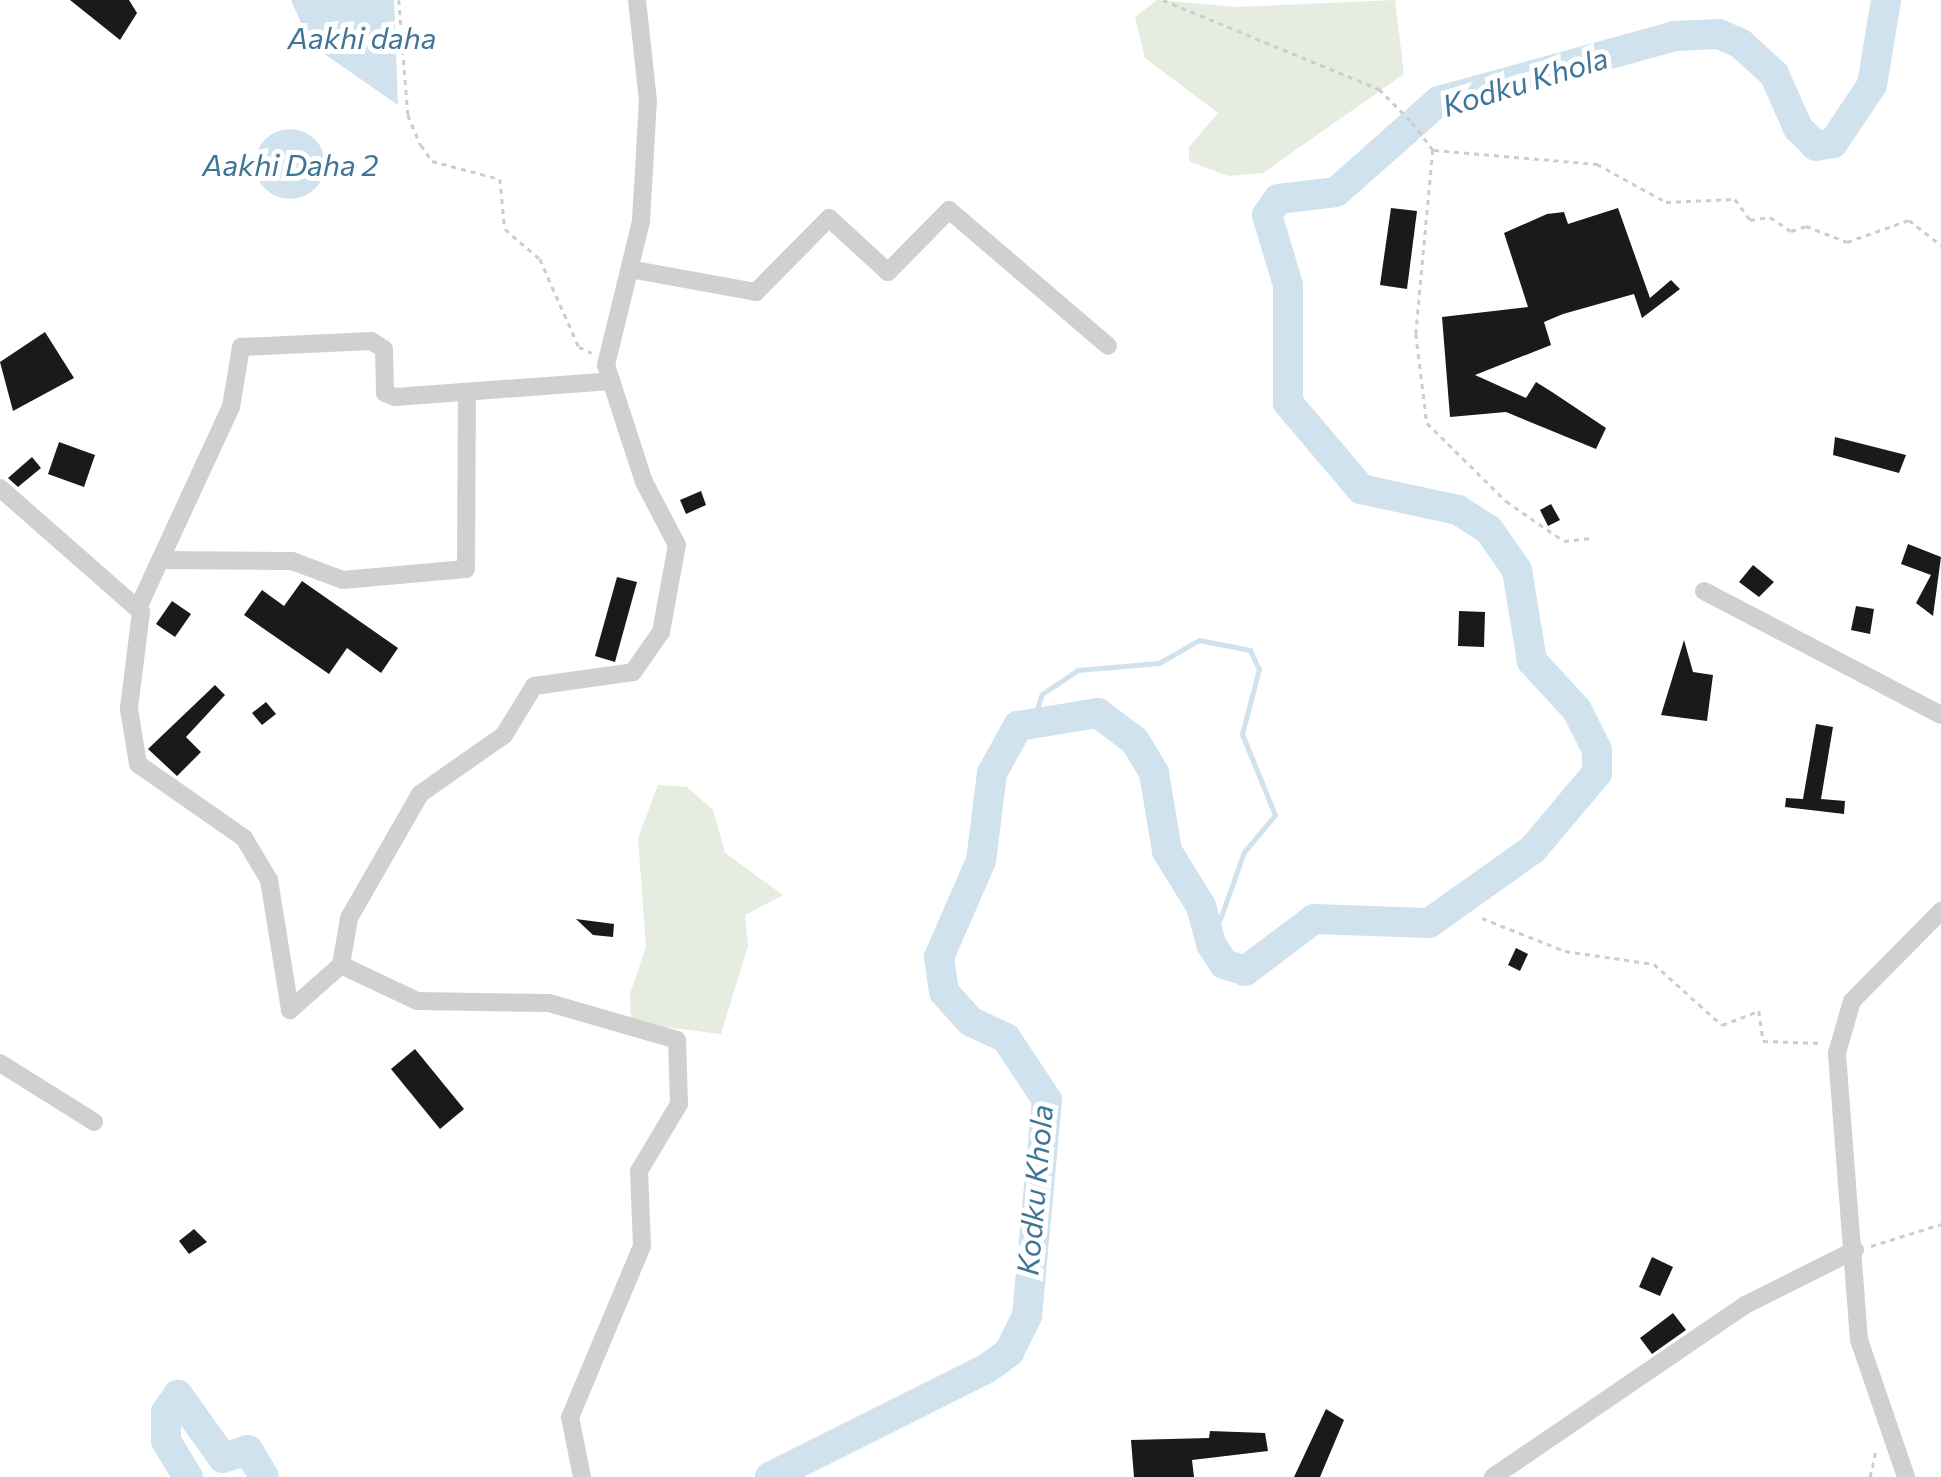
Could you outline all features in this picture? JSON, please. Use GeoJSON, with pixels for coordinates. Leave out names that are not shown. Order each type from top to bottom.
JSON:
{"type":"FeatureCollection","features":[{"type":"Feature","properties":{"kind":"street"},"geometry":{"type":"LineString","coordinates":[[0,488],[138,608],[145,629],[129,709],[138,764],[244,838],[269,880],[290,1010],[341,965],[348,918],[420,794],[504,735],[534,686],[633,672],[661,632],[677,546],[608,373],[608,335],[635,270],[648,101],[637,0]]}},
{"type":"Feature","properties":{"kind":"street"},"geometry":{"type":"LineString","coordinates":[[635,270],[756,292],[829,218],[888,272],[949,210],[1108,346]]}},
{"type":"Feature","properties":{"kind":"street"},"geometry":{"type":"LineString","coordinates":[[138,608],[231,407],[242,347],[372,341],[384,349],[387,396],[467,396],[608,373]]}},
{"type":"Feature","properties":{"kind":"street"},"geometry":{"type":"LineString","coordinates":[[160,560],[292,561],[342,580],[466,569],[467,396]]}},
{"type":"Feature","properties":{"kind":"street"},"geometry":{"type":"LineString","coordinates":[[1704,591],[1941,715]]}},
{"type":"Feature","properties":{"kind":"street"},"geometry":{"type":"LineString","coordinates":[[1906,1477],[1888,1440],[1859,1340],[1841,1028],[1870,980],[1941,911]]}},
{"type":"Feature","properties":{"kind":"street"},"geometry":{"type":"LineString","coordinates":[[341,965],[416,1001],[549,1002],[677,1040],[679,1104],[639,1170],[642,1246],[570,1417],[582,1477]]}},
{"type":"Feature","properties":{"kind":"street"},"geometry":{"type":"LineString","coordinates":[[0,1063],[94,1122]]}},
{"type":"Feature","properties":{"kind":"street"},"geometry":{"type":"LineString","coordinates":[[1493,1477],[1745,1306],[1855,1250]]}},
{"type":"Feature","properties":{"kind":"path"},"geometry":{"type":"LineString","coordinates":[[400,0],[408,115],[421,145],[432,161],[500,179],[506,229],[540,259],[579,347],[608,373]]}},
{"type":"Feature","properties":{"kind":"path"},"geometry":{"type":"LineString","coordinates":[[1162,0],[1379,89],[1412,122],[1432,150],[1416,334],[1427,423],[1506,501],[1564,541],[1594,538]]}},
{"type":"Feature","properties":{"kind":"path"},"geometry":{"type":"LineString","coordinates":[[1432,150],[1597,164],[1666,202],[1735,199],[1750,220],[1770,217],[1847,242],[1909,220],[1941,245]]}},
{"type":"Feature","properties":{"kind":"path"},"geometry":{"type":"LineString","coordinates":[[1482,918],[1565,951],[1654,964],[1722,1025],[1759,1012],[1762,1041],[1828,1042],[1841,1028]]}},
{"type":"Feature","properties":{"kind":"path"},"geometry":{"type":"LineString","coordinates":[[1855,1250],[1941,1224]]}},
{"type":"Feature","properties":{"kind":"path"},"geometry":{"type":"LineString","coordinates":[[1870,1477],[1888,1440]]}},
{"type":"Feature","properties":{"kind":"shaded area"},"geometry":{"type":"Polygon","coordinates":[[[1157,0],[1237,7],[1395,0],[1404,74],[1263,173],[1228,176],[1189,161],[1189,147],[1218,113],[1145,58],[1135,17],[1157,0]]]}},
{"type":"Feature","properties":{"kind":"shaded area"},"geometry":{"type":"Polygon","coordinates":[[[658,785],[687,787],[713,810],[725,853],[783,895],[745,915],[748,946],[721,1034],[631,1023],[630,994],[646,947],[638,838],[658,785]]]}},
{"type":"Feature","properties":{"kind":"water","name":"Aakhi daha"},"geometry":{"type":"Polygon","coordinates":[[[291,0],[394,0],[398,105],[310,44],[291,0]]]}},
{"type":"Feature","properties":{"kind":"water","name":"Aakhi Daha 2"},"geometry":{"type":"Polygon","coordinates":[[[290,129],[315,139],[325,164],[315,189],[290,199],[265,189],[255,164],[265,139],[290,129]]]}},
{"type":"Feature","properties":{"kind":"building"},"geometry":{"type":"Polygon","coordinates":[[[70,0],[129,0],[137,13],[120,40],[70,0]]]}},
{"type":"Feature","properties":{"kind":"building"},"geometry":{"type":"Polygon","coordinates":[[[1391,208],[1417,211],[1407,289],[1380,285],[1391,208]]]}},
{"type":"Feature","properties":{"kind":"building"},"geometry":{"type":"Polygon","coordinates":[[[1618,208],[1650,298],[1671,280],[1680,289],[1642,318],[1634,294],[1563,314],[1544,322],[1551,345],[1475,375],[1526,398],[1536,382],[1606,428],[1596,449],[1506,412],[1450,417],[1442,317],[1528,307],[1504,233],[1547,214],[1564,212],[1568,224],[1618,208]]]}},
{"type":"Feature","properties":{"kind":"building"},"geometry":{"type":"Polygon","coordinates":[[[45,332],[74,378],[13,411],[0,362],[45,332]]]}},
{"type":"Feature","properties":{"kind":"building"},"geometry":{"type":"Polygon","coordinates":[[[1835,437],[1906,455],[1899,473],[1833,455],[1835,437]]]}},
{"type":"Feature","properties":{"kind":"building"},"geometry":{"type":"Polygon","coordinates":[[[59,442],[95,455],[84,487],[48,474],[59,442]]]}},
{"type":"Feature","properties":{"kind":"building"},"geometry":{"type":"Polygon","coordinates":[[[32,457],[41,468],[18,487],[8,478],[32,457]]]}},
{"type":"Feature","properties":{"kind":"building"},"geometry":{"type":"Polygon","coordinates":[[[701,491],[706,505],[686,514],[680,500],[701,491]]]}},
{"type":"Feature","properties":{"kind":"building"},"geometry":{"type":"Polygon","coordinates":[[[1551,504],[1560,520],[1548,526],[1540,510],[1551,504]]]}},
{"type":"Feature","properties":{"kind":"building"},"geometry":{"type":"Polygon","coordinates":[[[1908,544],[1941,557],[1933,616],[1916,603],[1931,575],[1901,564],[1908,544]]]}},
{"type":"Feature","properties":{"kind":"building"},"geometry":{"type":"Polygon","coordinates":[[[1753,565],[1774,582],[1759,597],[1739,582],[1753,565]]]}},
{"type":"Feature","properties":{"kind":"building"},"geometry":{"type":"Polygon","coordinates":[[[617,577],[637,582],[615,662],[595,656],[617,577]]]}},
{"type":"Feature","properties":{"kind":"building"},"geometry":{"type":"Polygon","coordinates":[[[302,581],[398,648],[381,673],[347,648],[329,674],[244,615],[262,590],[284,606],[302,581]]]}},
{"type":"Feature","properties":{"kind":"building"},"geometry":{"type":"Polygon","coordinates":[[[172,601],[191,614],[175,637],[156,624],[172,601]]]}},
{"type":"Feature","properties":{"kind":"building"},"geometry":{"type":"Polygon","coordinates":[[[1856,606],[1874,609],[1870,634],[1851,630],[1856,606]]]}},
{"type":"Feature","properties":{"kind":"building"},"geometry":{"type":"Polygon","coordinates":[[[1459,611],[1485,612],[1484,647],[1458,646],[1459,611]]]}},
{"type":"Feature","properties":{"kind":"building"},"geometry":{"type":"Polygon","coordinates":[[[1684,640],[1693,672],[1713,675],[1707,721],[1661,715],[1684,640]]]}},
{"type":"Feature","properties":{"kind":"building"},"geometry":{"type":"Polygon","coordinates":[[[215,685],[225,695],[186,737],[201,752],[177,776],[148,749],[215,685]]]}},
{"type":"Feature","properties":{"kind":"building"},"geometry":{"type":"Polygon","coordinates":[[[266,702],[276,714],[262,725],[252,713],[266,702]]]}},
{"type":"Feature","properties":{"kind":"building"},"geometry":{"type":"Polygon","coordinates":[[[1816,724],[1833,727],[1821,799],[1845,801],[1844,814],[1785,807],[1786,798],[1803,799],[1816,724]]]}},
{"type":"Feature","properties":{"kind":"building"},"geometry":{"type":"Polygon","coordinates":[[[576,919],[614,924],[613,937],[593,935],[576,919]]]}},
{"type":"Feature","properties":{"kind":"building"},"geometry":{"type":"Polygon","coordinates":[[[1516,948],[1528,954],[1520,971],[1508,965],[1516,948]]]}},
{"type":"Feature","properties":{"kind":"building"},"geometry":{"type":"Polygon","coordinates":[[[415,1049],[464,1109],[440,1129],[391,1069],[415,1049]]]}},
{"type":"Feature","properties":{"kind":"building"},"geometry":{"type":"Polygon","coordinates":[[[194,1229],[207,1242],[189,1254],[179,1241],[194,1229]]]}},
{"type":"Feature","properties":{"kind":"building"},"geometry":{"type":"Polygon","coordinates":[[[1652,1257],[1673,1267],[1660,1296],[1639,1287],[1652,1257]]]}},
{"type":"Feature","properties":{"kind":"building"},"geometry":{"type":"Polygon","coordinates":[[[1673,1313],[1686,1330],[1652,1354],[1640,1338],[1673,1313]]]}},
{"type":"Feature","properties":{"kind":"building"},"geometry":{"type":"Polygon","coordinates":[[[1326,1409],[1344,1420],[1320,1477],[1294,1477],[1326,1409]]]}},
{"type":"Feature","properties":{"kind":"building"},"geometry":{"type":"Polygon","coordinates":[[[1210,1431],[1265,1433],[1268,1451],[1192,1460],[1194,1477],[1134,1477],[1131,1440],[1209,1438],[1210,1431]]]}},
{"type":"Feature","properties":{"kind":"waterway","name":"Kodku Khola"},"geometry":{"type":"LineString","coordinates":[[770,1477],[986,1369],[1009,1352],[1027,1316],[1047,1100],[1006,1038],[971,1022],[944,992],[939,957],[981,861],[992,773],[1018,726],[1098,713],[1135,741],[1154,773],[1167,851],[1201,906],[1211,944],[1224,964],[1245,971],[1314,919],[1429,923],[1533,849],[1597,773],[1597,750],[1577,710],[1532,661],[1517,570],[1489,530],[1458,510],[1361,489],[1288,403],[1288,285],[1267,215],[1278,199],[1336,192],[1439,101],[1675,36],[1719,34],[1741,44],[1774,74],[1798,128],[1816,146],[1833,143],[1872,85],[1886,0]]}},
{"type":"Feature","properties":{"kind":"waterway"},"geometry":{"type":"LineString","coordinates":[[1033,721],[1042,694],[1078,670],[1159,663],[1199,640],[1250,650],[1259,669],[1242,734],[1275,815],[1244,852],[1211,944]]}},
{"type":"Feature","properties":{"kind":"waterway","name":"Kodku Khola"},"geometry":{"type":"LineString","coordinates":[[188,1477],[166,1441],[166,1412],[178,1395],[223,1458],[248,1450],[264,1477]]}}]}
